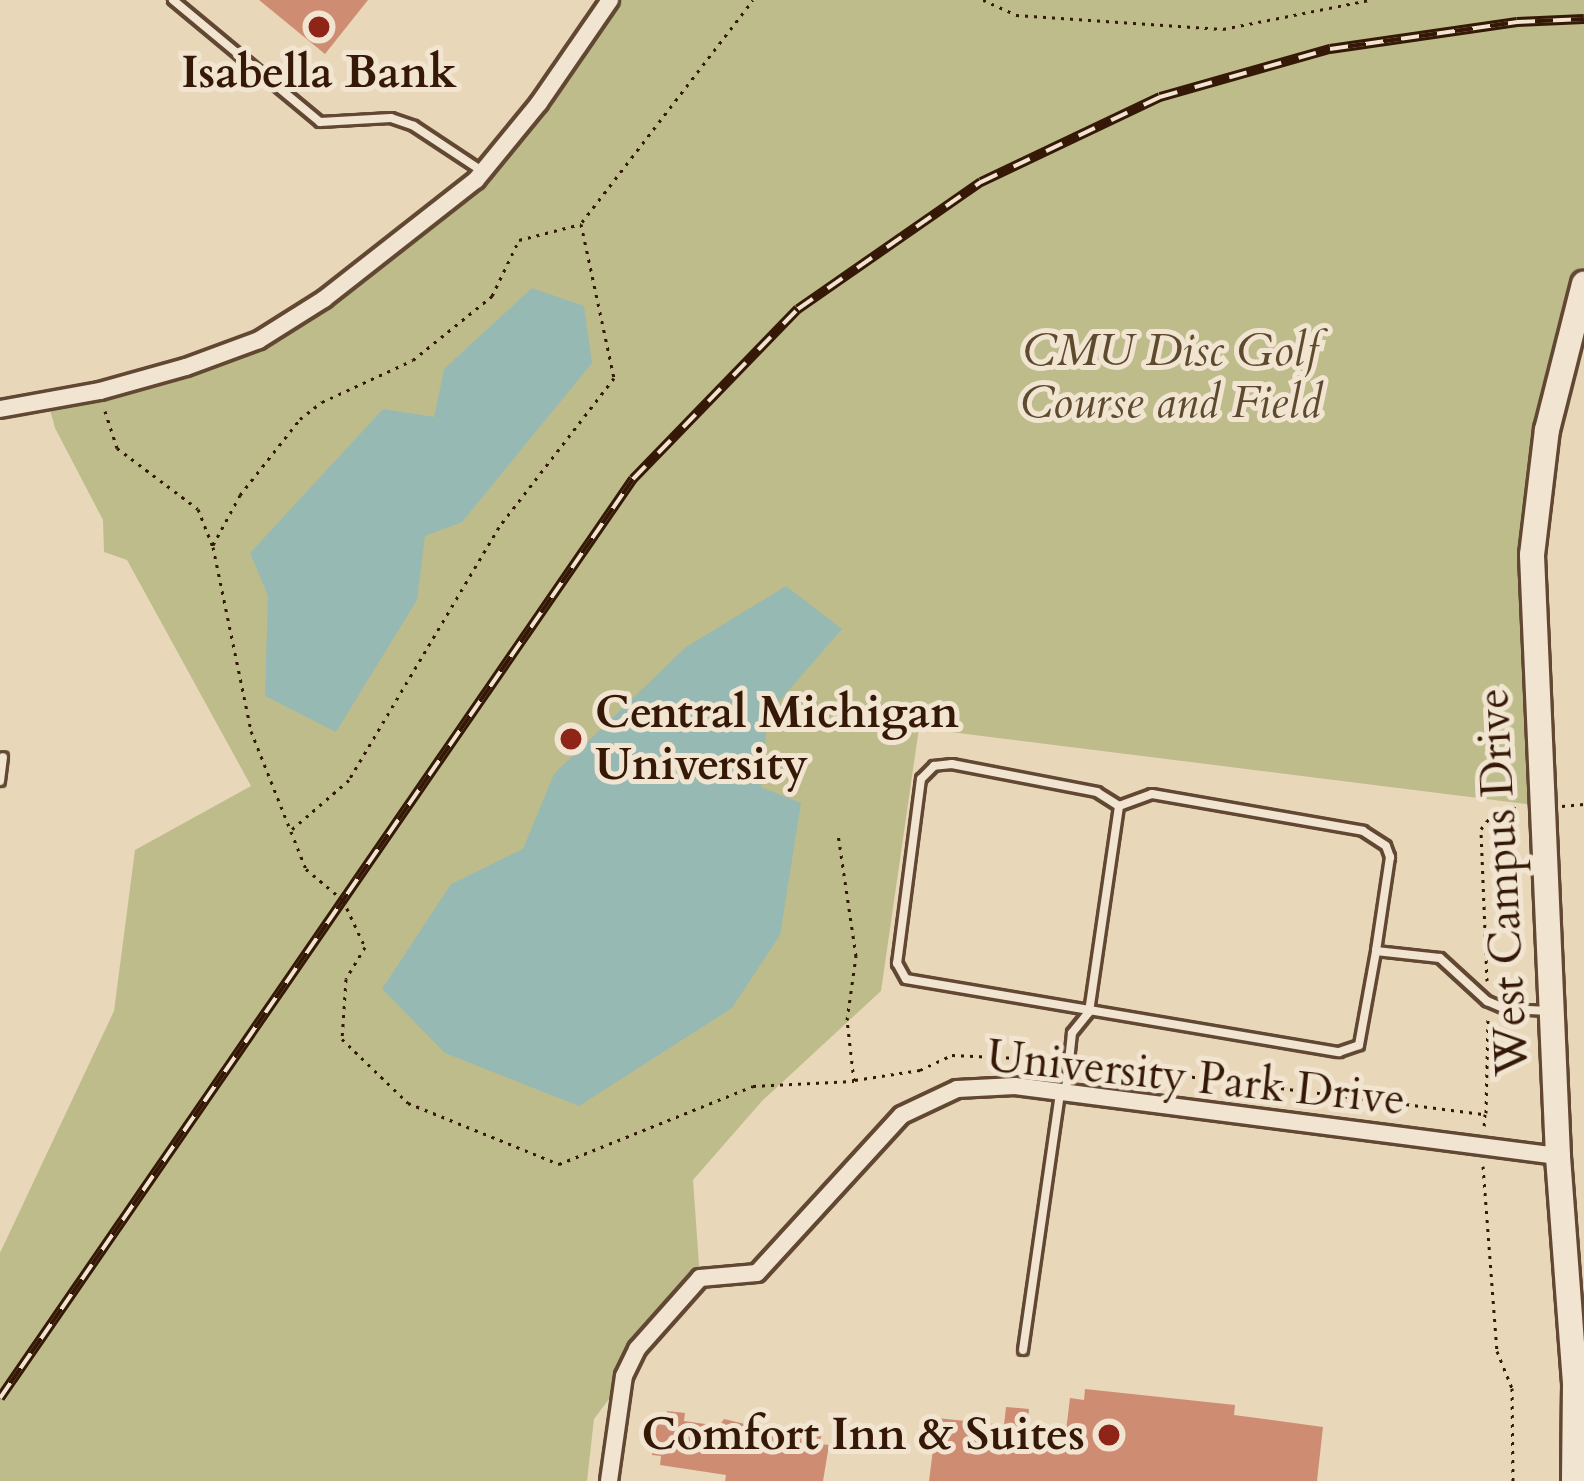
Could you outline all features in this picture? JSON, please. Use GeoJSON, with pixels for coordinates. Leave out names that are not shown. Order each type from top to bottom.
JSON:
{"type":"FeatureCollection","features":[{"type":"Feature","properties":{"kind":"street"},"geometry":{"type":"LineString","coordinates":[[0,409],[100,392],[259,340],[324,299],[483,172],[610,0]]}},
{"type":"Feature","properties":{"kind":"street","name":"West Campus Drive"},"geometry":{"type":"LineString","coordinates":[[1574,1481],[1579,1408],[1558,1156],[1532,555],[1547,430],[1574,358],[1584,284]]}},
{"type":"Feature","properties":{"kind":"street","name":"University Park Drive"},"geometry":{"type":"LineString","coordinates":[[609,1481],[624,1376],[637,1349],[700,1279],[757,1273],[902,1115],[921,1103],[979,1084],[1558,1156]]}},
{"type":"Feature","properties":{"kind":"lane"},"geometry":{"type":"LineString","coordinates":[[173,0],[320,122],[391,118],[414,126],[483,172]]}},
{"type":"Feature","properties":{"kind":"lane"},"geometry":{"type":"LineString","coordinates":[[0,781],[3,757]]}},
{"type":"Feature","properties":{"kind":"lane"},"geometry":{"type":"LineString","coordinates":[[952,764],[1097,792],[1119,806],[1152,794],[1363,831],[1386,846],[1390,857],[1359,1045],[1339,1052],[906,979],[897,963],[921,779],[934,766],[952,764]]}},
{"type":"Feature","properties":{"kind":"lane"},"geometry":{"type":"LineString","coordinates":[[1023,1350],[1072,1033],[1089,1012],[1119,806]]}},
{"type":"Feature","properties":{"kind":"lane"},"geometry":{"type":"LineString","coordinates":[[1376,951],[1440,958],[1487,1001],[1506,1009],[1551,1011]]}},
{"type":"Feature","properties":{"kind":"path"},"geometry":{"type":"LineString","coordinates":[[213,547],[240,495],[300,419],[322,402],[413,360],[476,309],[491,296],[519,240],[581,224],[753,0]]}},
{"type":"Feature","properties":{"kind":"path"},"geometry":{"type":"LineString","coordinates":[[983,0],[1016,15],[1223,29],[1370,0]]}},
{"type":"Feature","properties":{"kind":"path"},"geometry":{"type":"LineString","coordinates":[[291,830],[349,780],[499,527],[614,378],[581,224]]}},
{"type":"Feature","properties":{"kind":"path"},"geometry":{"type":"LineString","coordinates":[[104,407],[117,448],[198,509],[213,547],[251,731],[306,869],[343,900],[365,947],[346,980],[342,1039],[408,1103],[559,1164],[753,1087],[854,1081],[920,1070],[952,1054],[1070,1061],[1486,1114]]}},
{"type":"Feature","properties":{"kind":"path"},"geometry":{"type":"LineString","coordinates":[[1561,806],[1584,804]]}},
{"type":"Feature","properties":{"kind":"path"},"geometry":{"type":"LineString","coordinates":[[1513,1481],[1512,1388],[1497,1351],[1481,1146],[1490,1080],[1481,830],[1495,811],[1528,806]]}},
{"type":"Feature","properties":{"kind":"path"},"geometry":{"type":"LineString","coordinates":[[838,834],[856,956],[847,1020],[854,1081]]}},
{"type":"Feature","properties":{"kind":"green space","name":"CMU Disc Golf Course and Field"},"geometry":{"type":"Polygon","coordinates":[[[610,0],[1584,0],[1584,304],[1535,536],[1542,806],[919,728],[881,991],[762,1101],[693,1180],[700,1278],[594,1419],[587,1481],[0,1481],[0,1253],[114,1011],[135,850],[251,786],[127,560],[104,552],[103,520],[55,428],[48,402],[259,340],[476,180],[610,0]]]}},
{"type":"Feature","properties":{"kind":"water"},"geometry":{"type":"Polygon","coordinates":[[[532,288],[584,306],[592,363],[462,522],[425,536],[417,600],[336,732],[265,696],[268,596],[250,553],[383,409],[434,417],[444,369],[532,288]]]}},
{"type":"Feature","properties":{"kind":"water"},"geometry":{"type":"Polygon","coordinates":[[[786,586],[842,629],[768,714],[761,787],[801,803],[780,935],[732,1008],[579,1106],[445,1053],[382,989],[451,884],[523,849],[554,774],[686,647],[786,586]]]}},
{"type":"Feature","properties":{"kind":"building","name":"Isabella Bank"},"geometry":{"type":"Polygon","coordinates":[[[259,0],[368,0],[325,54],[259,0]]]}},
{"type":"Feature","properties":{"kind":"building","name":"Comfort Inn & Suites"},"geometry":{"type":"Polygon","coordinates":[[[1085,1389],[1235,1405],[1234,1415],[1323,1427],[1317,1481],[929,1481],[937,1418],[1004,1425],[1006,1407],[1029,1409],[1027,1426],[1066,1431],[1070,1398],[1084,1400],[1085,1389]]]}},
{"type":"Feature","properties":{"kind":"building"},"geometry":{"type":"Polygon","coordinates":[[[667,1411],[685,1413],[684,1421],[719,1426],[724,1419],[796,1436],[798,1427],[822,1431],[820,1444],[829,1445],[823,1481],[725,1481],[726,1475],[660,1465],[661,1456],[652,1455],[657,1424],[665,1425],[667,1411]]]}},
{"type":"Feature","properties":{"kind":"railway"},"geometry":{"type":"LineString","coordinates":[[0,1398],[633,479],[798,309],[981,182],[1160,97],[1330,49],[1517,22],[1584,19]]}},
{"type":"Feature","properties":{"kind":"place","name":"Isabella Bank"},"geometry":{"type":"Point","coordinates":[319,27]}},
{"type":"Feature","properties":{"kind":"place","name":"Central Michigan University"},"geometry":{"type":"Point","coordinates":[571,739]}},
{"type":"Feature","properties":{"kind":"place","name":"Comfort Inn & Suites"},"geometry":{"type":"Point","coordinates":[1109,1435]}}]}
